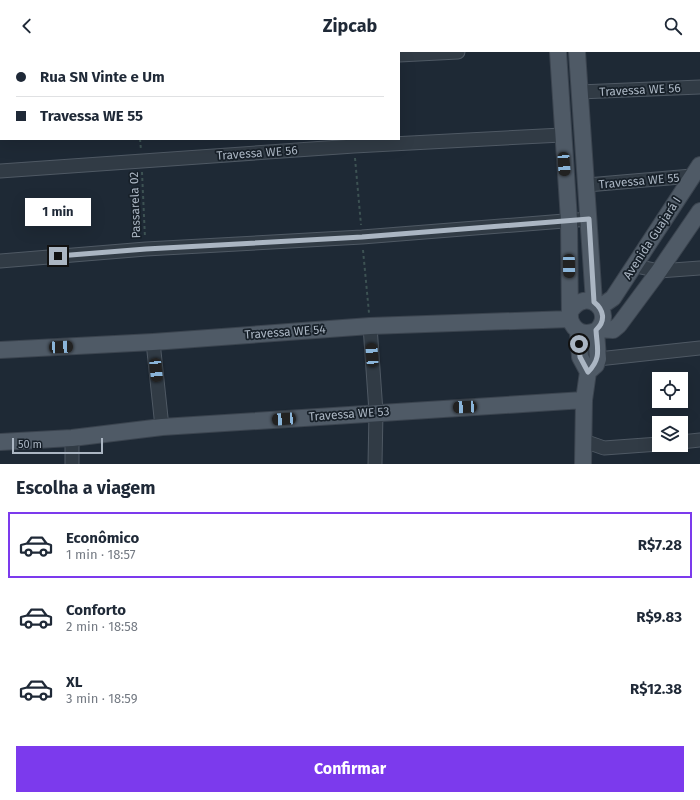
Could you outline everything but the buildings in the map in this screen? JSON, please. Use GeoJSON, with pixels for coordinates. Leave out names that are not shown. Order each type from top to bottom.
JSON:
{"type":"FeatureCollection","features":[{"type":"Feature","properties":{"kind":"main road"},"geometry":{"type":"LineString","coordinates":[[558,52],[562,135],[569,220],[573,321],[580,357],[593,366]]}},
{"type":"Feature","properties":{"kind":"main road"},"geometry":{"type":"LineString","coordinates":[[578,52],[579,92],[597,305],[603,314],[602,322],[597,330],[593,366],[584,400],[583,464]]}},
{"type":"Feature","properties":{"kind":"main road","name":"Avenida Guajará I"},"geometry":{"type":"LineString","coordinates":[[597,305],[613,298],[636,266],[696,171]]}},
{"type":"Feature","properties":{"kind":"main road","name":"Avenida Guajará I"},"geometry":{"type":"LineString","coordinates":[[597,330],[613,330],[619,326],[700,211]]}},
{"type":"Feature","properties":{"kind":"main road"},"geometry":{"type":"LineString","coordinates":[[573,321],[574,306],[580,301],[587,300],[597,305]]}},
{"type":"Feature","properties":{"kind":"main road"},"geometry":{"type":"LineString","coordinates":[[573,321],[590,333],[597,330]]}},
{"type":"Feature","properties":{"kind":"main road","name":"Travessa WE 54"},"geometry":{"type":"LineString","coordinates":[[0,350],[153,342],[370,326],[573,321]]}},
{"type":"Feature","properties":{"kind":"main road","name":"Travessa WE 53"},"geometry":{"type":"LineString","coordinates":[[0,442],[72,438],[162,427],[376,412],[584,400]]}},
{"type":"Feature","properties":{"kind":"main road"},"geometry":{"type":"LineString","coordinates":[[0,430],[18,441]]}},
{"type":"Feature","properties":{"kind":"street"},"geometry":{"type":"LineString","coordinates":[[400,55],[458,52]]}},
{"type":"Feature","properties":{"kind":"street","name":"Travessa WE 56"},"geometry":{"type":"LineString","coordinates":[[579,92],[700,87]]}},
{"type":"Feature","properties":{"kind":"street","name":"Travessa WE 56"},"geometry":{"type":"LineString","coordinates":[[0,171],[358,146],[562,135]]}},
{"type":"Feature","properties":{"kind":"street","name":"Travessa WE 55"},"geometry":{"type":"LineString","coordinates":[[587,185],[696,171]]}},
{"type":"Feature","properties":{"kind":"street"},"geometry":{"type":"LineString","coordinates":[[0,261],[146,249],[362,237],[589,219]]}},
{"type":"Feature","properties":{"kind":"street"},"geometry":{"type":"LineString","coordinates":[[636,266],[659,271],[700,268]]}},
{"type":"Feature","properties":{"kind":"street"},"geometry":{"type":"LineString","coordinates":[[370,326],[376,412],[375,464]]}},
{"type":"Feature","properties":{"kind":"street"},"geometry":{"type":"LineString","coordinates":[[153,342],[162,427]]}},
{"type":"Feature","properties":{"kind":"street"},"geometry":{"type":"LineString","coordinates":[[593,366],[700,348]]}},
{"type":"Feature","properties":{"kind":"street"},"geometry":{"type":"LineString","coordinates":[[72,438],[72,464]]}},
{"type":"Feature","properties":{"kind":"street"},"geometry":{"type":"LineString","coordinates":[[688,441],[700,440]]}},
{"type":"Feature","properties":{"kind":"street"},"geometry":{"type":"LineString","coordinates":[[584,441],[604,448],[652,445]]}},
{"type":"Feature","properties":{"kind":"path","name":"Passarela 02"},"geometry":{"type":"LineString","coordinates":[[142,161],[146,249]]}},
{"type":"Feature","properties":{"kind":"route"},"geometry":{"type":"LineString","coordinates":[[58,256],[146,249],[362,237],[589,219],[594,302],[600,307],[603,314],[602,322],[596,330],[598,359],[596,365],[588,372],[580,357],[579,344]]}}]}
